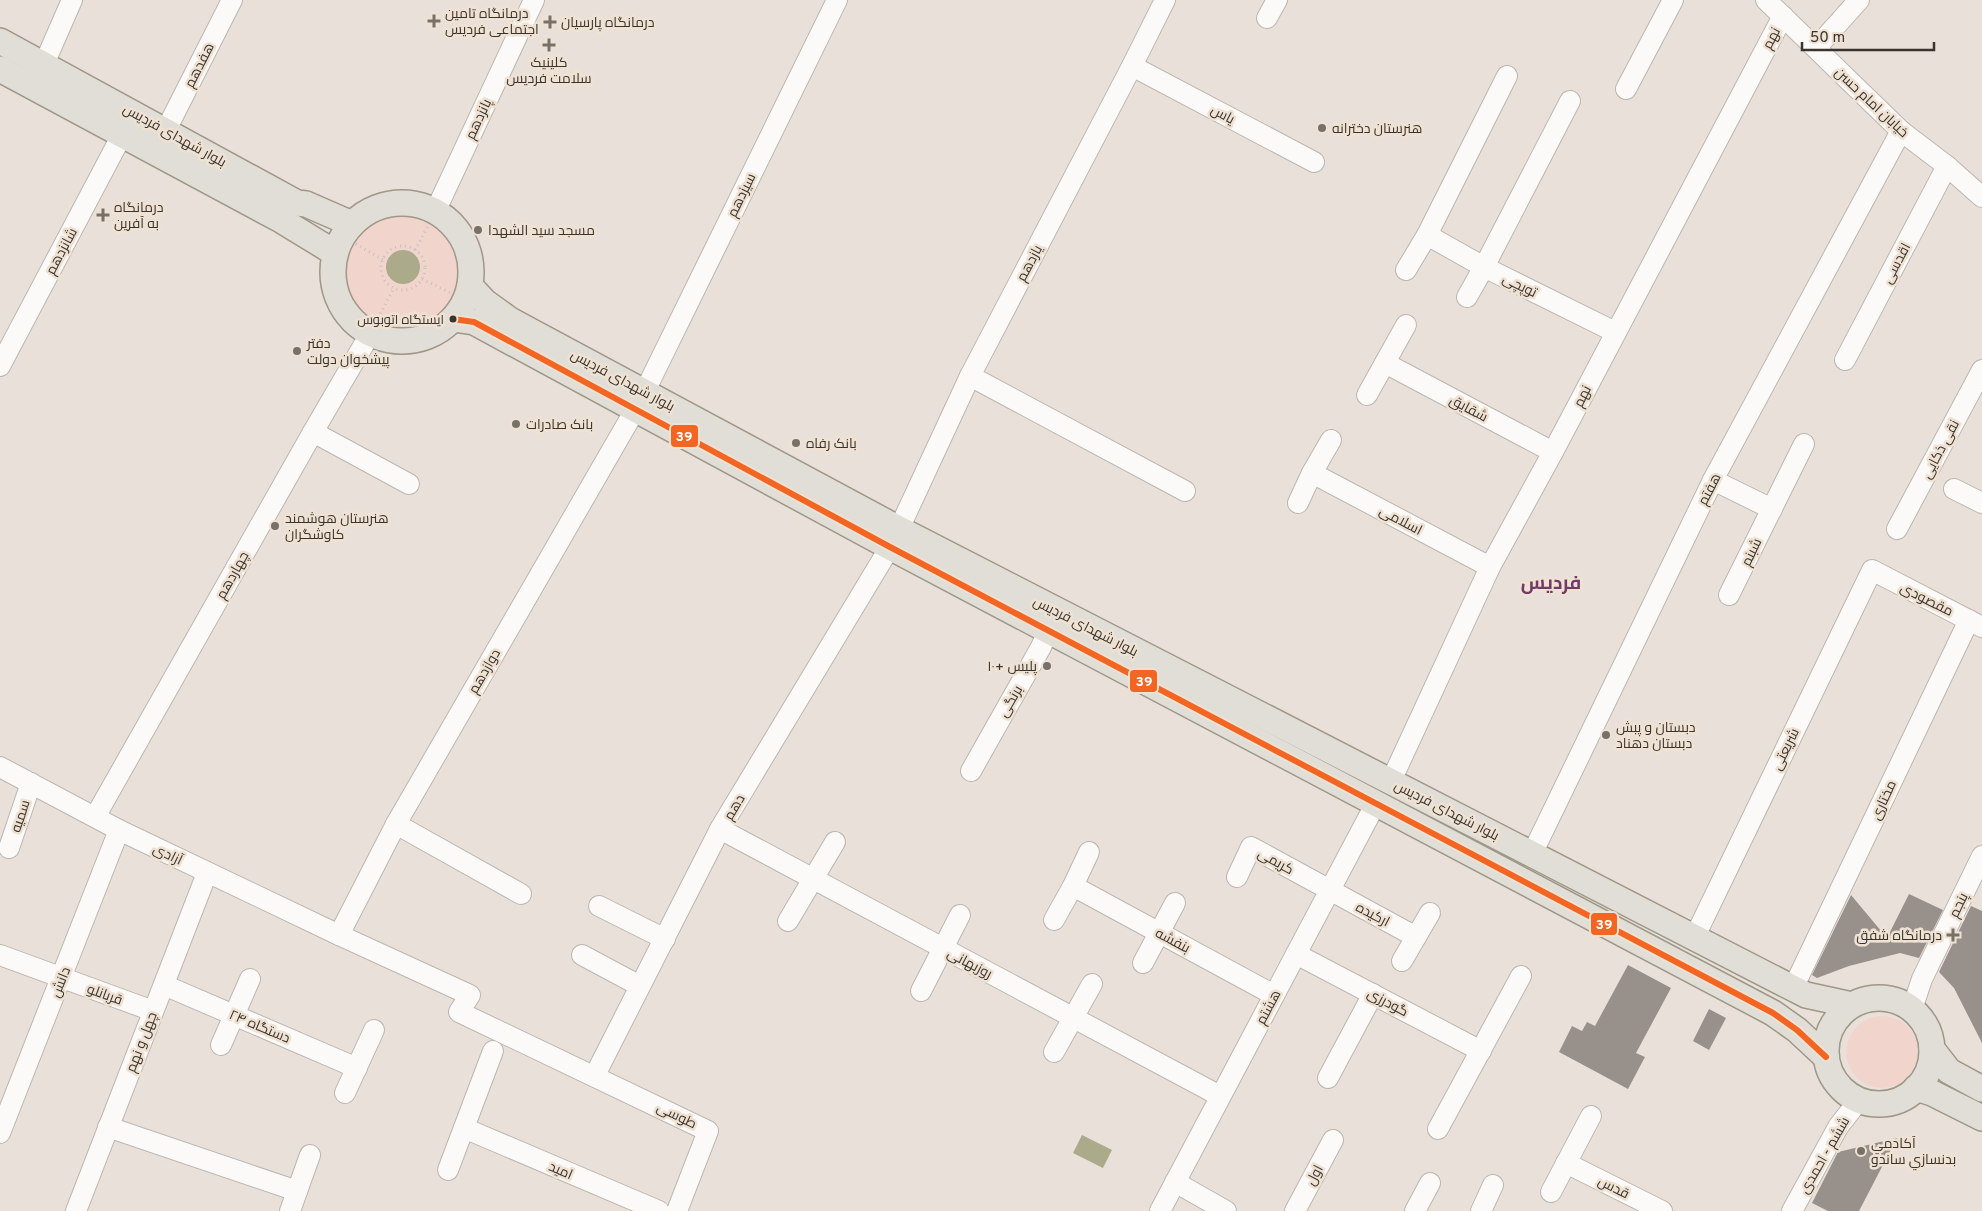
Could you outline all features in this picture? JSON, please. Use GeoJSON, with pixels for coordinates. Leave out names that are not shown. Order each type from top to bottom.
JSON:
{"type":"FeatureCollection","features":[{"type":"Feature","properties":{"kind":"main road","name":"بلوار شهدای فردیس"},"geometry":{"type":"LineString","coordinates":[[0,41],[297,202],[306,204],[343,238]]}},
{"type":"Feature","properties":{"kind":"main road","name":"بلوار شهدای فردیس"},"geometry":{"type":"LineString","coordinates":[[0,69],[281,220],[343,238]]}},
{"type":"Feature","properties":{"kind":"main road"},"geometry":{"type":"LineString","coordinates":[[412,203],[435,212],[448,220],[460,234],[468,250],[471,268],[462,303],[439,331],[423,338],[405,342],[387,340],[370,334],[355,323],[343,308],[335,290],[333,272],[343,238],[370,211],[390,204],[412,203]]}},
{"type":"Feature","properties":{"kind":"main road","name":"بلوار شهدای فردیس"},"geometry":{"type":"LineString","coordinates":[[640,400],[474,322],[462,303],[485,302],[510,320],[640,400],[895,538],[1221,696],[1391,781],[1806,995],[1852,1006]]}},
{"type":"Feature","properties":{"kind":"main road","name":"بلوار شهدای فردیس"},"geometry":{"type":"LineString","coordinates":[[895,538],[1048,631],[1773,1013],[1797,1030],[1826,1057]]}},
{"type":"Feature","properties":{"kind":"main road"},"geometry":{"type":"LineString","coordinates":[[1882,998],[1898,1001],[1912,1009],[1922,1020],[1929,1034],[1932,1049],[1928,1070],[1916,1088],[1904,1098],[1889,1103],[1859,1100],[1846,1093],[1830,1071],[1826,1057],[1827,1042],[1832,1028],[1840,1015],[1852,1006],[1866,999],[1882,998]]}},
{"type":"Feature","properties":{"kind":"main road"},"geometry":{"type":"LineString","coordinates":[[1932,1049],[1949,1071],[1982,1089]]}},
{"type":"Feature","properties":{"kind":"main road"},"geometry":{"type":"LineString","coordinates":[[1916,1088],[1932,1093],[1982,1118]]}},
{"type":"Feature","properties":{"kind":"street"},"geometry":{"type":"LineString","coordinates":[[44,64],[72,0]]}},
{"type":"Feature","properties":{"kind":"street","name":"هفدهم"},"geometry":{"type":"LineString","coordinates":[[166,130],[232,0]]}},
{"type":"Feature","properties":{"kind":"street","name":"پانزدهم"},"geometry":{"type":"LineString","coordinates":[[435,212],[534,0]]}},
{"type":"Feature","properties":{"kind":"street","name":"سیزدهم"},"geometry":{"type":"LineString","coordinates":[[640,400],[837,0]]}},
{"type":"Feature","properties":{"kind":"street","name":"یازدهم"},"geometry":{"type":"LineString","coordinates":[[895,538],[970,376],[1165,0]]}},
{"type":"Feature","properties":{"kind":"street"},"geometry":{"type":"LineString","coordinates":[[1267,18],[1277,0]]}},
{"type":"Feature","properties":{"kind":"street"},"geometry":{"type":"LineString","coordinates":[[1626,89],[1673,0]]}},
{"type":"Feature","properties":{"kind":"street","name":"خیابان امام حسن"},"geometry":{"type":"LineString","coordinates":[[1766,0],[1901,131],[1947,166],[1982,197]]}},
{"type":"Feature","properties":{"kind":"street"},"geometry":{"type":"LineString","coordinates":[[1816,48],[1859,0]]}},
{"type":"Feature","properties":{"kind":"street","name":"نهم"},"geometry":{"type":"LineString","coordinates":[[1391,781],[1490,566],[1553,452],[1783,16]]}},
{"type":"Feature","properties":{"kind":"street","name":"یاس"},"geometry":{"type":"LineString","coordinates":[[1132,66],[1314,162]]}},
{"type":"Feature","properties":{"kind":"street"},"geometry":{"type":"LineString","coordinates":[[1406,270],[1427,234],[1507,76]]}},
{"type":"Feature","properties":{"kind":"street"},"geometry":{"type":"LineString","coordinates":[[1467,297],[1570,101]]}},
{"type":"Feature","properties":{"kind":"street","name":"هفتم"},"geometry":{"type":"LineString","coordinates":[[1532,854],[1713,480],[1901,131]]}},
{"type":"Feature","properties":{"kind":"street","name":"شانزدهم"},"geometry":{"type":"LineString","coordinates":[[0,366],[122,135]]}},
{"type":"Feature","properties":{"kind":"street","name":"اقدسی"},"geometry":{"type":"LineString","coordinates":[[1845,360],[1947,166]]}},
{"type":"Feature","properties":{"kind":"street","name":"توپچی"},"geometry":{"type":"LineString","coordinates":[[1427,234],[1484,267],[1615,332]]}},
{"type":"Feature","properties":{"kind":"street"},"geometry":{"type":"LineString","coordinates":[[1367,395],[1406,326]]}},
{"type":"Feature","properties":{"kind":"street","name":"چهاردهم"},"geometry":{"type":"LineString","coordinates":[[95,817],[370,334]]}},
{"type":"Feature","properties":{"kind":"street","name":"شقایق"},"geometry":{"type":"LineString","coordinates":[[1385,364],[1553,452]]}},
{"type":"Feature","properties":{"kind":"street","name":"نقی ذکایی"},"geometry":{"type":"LineString","coordinates":[[1897,529],[1982,370]]}},
{"type":"Feature","properties":{"kind":"street"},"geometry":{"type":"LineString","coordinates":[[970,376],[1184,490]]}},
{"type":"Feature","properties":{"kind":"street","name":"دوازدهم"},"geometry":{"type":"LineString","coordinates":[[339,935],[396,824],[640,400]]}},
{"type":"Feature","properties":{"kind":"street"},"geometry":{"type":"LineString","coordinates":[[313,432],[409,484]]}},
{"type":"Feature","properties":{"kind":"street"},"geometry":{"type":"LineString","coordinates":[[1298,503],[1312,473],[1331,440]]}},
{"type":"Feature","properties":{"kind":"street","name":"شبنم"},"geometry":{"type":"LineString","coordinates":[[1729,594],[1804,444]]}},
{"type":"Feature","properties":{"kind":"street","name":"اسلامی"},"geometry":{"type":"LineString","coordinates":[[1312,473],[1490,566]]}},
{"type":"Feature","properties":{"kind":"street"},"geometry":{"type":"LineString","coordinates":[[1713,480],[1772,508]]}},
{"type":"Feature","properties":{"kind":"street"},"geometry":{"type":"LineString","coordinates":[[1954,488],[1982,503]]}},
{"type":"Feature","properties":{"kind":"street","name":"دهم"},"geometry":{"type":"LineString","coordinates":[[595,1075],[720,830],[895,538]]}},
{"type":"Feature","properties":{"kind":"street","name":"مقصودی"},"geometry":{"type":"LineString","coordinates":[[1872,570],[1975,624]]}},
{"type":"Feature","properties":{"kind":"street","name":"شریعتی"},"geometry":{"type":"LineString","coordinates":[[1699,928],[1872,570]]}},
{"type":"Feature","properties":{"kind":"street","name":"مختاری"},"geometry":{"type":"LineString","coordinates":[[1797,980],[1975,624]]}},
{"type":"Feature","properties":{"kind":"street","name":"برنگی"},"geometry":{"type":"LineString","coordinates":[[971,771],[1042,646],[1048,631]]}},
{"type":"Feature","properties":{"kind":"street","name":"آزادی"},"geometry":{"type":"LineString","coordinates":[[0,767],[119,830],[339,935]]}},
{"type":"Feature","properties":{"kind":"street","name":"سمیه"},"geometry":{"type":"LineString","coordinates":[[9,848],[31,783]]}},
{"type":"Feature","properties":{"kind":"street","name":"هشتم"},"geometry":{"type":"LineString","coordinates":[[1160,1211],[1376,803]]}},
{"type":"Feature","properties":{"kind":"street"},"geometry":{"type":"LineString","coordinates":[[396,824],[521,894]]}},
{"type":"Feature","properties":{"kind":"street","name":"دانش"},"geometry":{"type":"LineString","coordinates":[[0,1133],[119,830]]}},
{"type":"Feature","properties":{"kind":"street","name":"روزبهانی"},"geometry":{"type":"LineString","coordinates":[[720,830],[1220,1096]]}},
{"type":"Feature","properties":{"kind":"street"},"geometry":{"type":"LineString","coordinates":[[788,921],[835,842]]}},
{"type":"Feature","properties":{"kind":"street","name":"کریمی"},"geometry":{"type":"LineString","coordinates":[[1237,877],[1251,847],[1329,891]]}},
{"type":"Feature","properties":{"kind":"street"},"geometry":{"type":"LineString","coordinates":[[1054,920],[1073,886],[1088,852]]}},
{"type":"Feature","properties":{"kind":"street","name":"پنجم"},"geometry":{"type":"LineString","coordinates":[[1912,1009],[1922,979],[1982,856]]}},
{"type":"Feature","properties":{"kind":"street","name":"چهل و نهم"},"geometry":{"type":"LineString","coordinates":[[76,1211],[208,873]]}},
{"type":"Feature","properties":{"kind":"street","name":"بنفشه"},"geometry":{"type":"LineString","coordinates":[[1073,886],[1274,995]]}},
{"type":"Feature","properties":{"kind":"street","name":"ارکیده"},"geometry":{"type":"LineString","coordinates":[[1329,891],[1416,937]]}},
{"type":"Feature","properties":{"kind":"street"},"geometry":{"type":"LineString","coordinates":[[1144,963],[1175,903]]}},
{"type":"Feature","properties":{"kind":"street"},"geometry":{"type":"LineString","coordinates":[[599,906],[665,939]]}},
{"type":"Feature","properties":{"kind":"street"},"geometry":{"type":"LineString","coordinates":[[1402,961],[1430,913]]}},
{"type":"Feature","properties":{"kind":"street"},"geometry":{"type":"LineString","coordinates":[[921,991],[960,915]]}},
{"type":"Feature","properties":{"kind":"street","name":"طوسی"},"geometry":{"type":"LineString","coordinates":[[339,935],[470,995],[460,1012],[595,1075],[708,1131],[677,1211]]}},
{"type":"Feature","properties":{"kind":"street","name":"گودرزی"},"geometry":{"type":"LineString","coordinates":[[1296,954],[1481,1051]]}},
{"type":"Feature","properties":{"kind":"street","name":"قربانلو"},"geometry":{"type":"LineString","coordinates":[[0,955],[153,1011]]}},
{"type":"Feature","properties":{"kind":"street"},"geometry":{"type":"LineString","coordinates":[[582,956],[640,986]]}},
{"type":"Feature","properties":{"kind":"street"},"geometry":{"type":"LineString","coordinates":[[1438,1129],[1521,976]]}},
{"type":"Feature","properties":{"kind":"street"},"geometry":{"type":"LineString","coordinates":[[221,1045],[250,979]]}},
{"type":"Feature","properties":{"kind":"street"},"geometry":{"type":"LineString","coordinates":[[1054,1052],[1092,984]]}},
{"type":"Feature","properties":{"kind":"street","name":"۲۴ دستگاه"},"geometry":{"type":"LineString","coordinates":[[164,985],[357,1068]]}},
{"type":"Feature","properties":{"kind":"street"},"geometry":{"type":"LineString","coordinates":[[1328,1078],[1373,994]]}},
{"type":"Feature","properties":{"kind":"street"},"geometry":{"type":"LineString","coordinates":[[346,1093],[374,1030]]}},
{"type":"Feature","properties":{"kind":"street"},"geometry":{"type":"LineString","coordinates":[[448,1170],[493,1051]]}},
{"type":"Feature","properties":{"kind":"street","name":"ششم - احمدی"},"geometry":{"type":"LineString","coordinates":[[1792,1211],[1838,1127],[1859,1100]]}},
{"type":"Feature","properties":{"kind":"street"},"geometry":{"type":"LineString","coordinates":[[1551,1192],[1591,1116]]}},
{"type":"Feature","properties":{"kind":"street"},"geometry":{"type":"LineString","coordinates":[[108,1127],[297,1191]]}},
{"type":"Feature","properties":{"kind":"street","name":"امید"},"geometry":{"type":"LineString","coordinates":[[464,1128],[659,1211]]}},
{"type":"Feature","properties":{"kind":"street","name":"اول"},"geometry":{"type":"LineString","coordinates":[[1295,1211],[1333,1140]]}},
{"type":"Feature","properties":{"kind":"street"},"geometry":{"type":"LineString","coordinates":[[290,1211],[310,1155]]}},
{"type":"Feature","properties":{"kind":"street","name":"قدس"},"geometry":{"type":"LineString","coordinates":[[1566,1163],[1662,1211]]}},
{"type":"Feature","properties":{"kind":"street"},"geometry":{"type":"LineString","coordinates":[[1175,1182],[1226,1211]]}},
{"type":"Feature","properties":{"kind":"street"},"geometry":{"type":"LineString","coordinates":[[1415,1211],[1430,1183]]}},
{"type":"Feature","properties":{"kind":"street"},"geometry":{"type":"LineString","coordinates":[[1481,1211],[1493,1186]]}},
{"type":"Feature","properties":{"kind":"path"},"geometry":{"type":"LineString","coordinates":[[415,250],[435,212]]}},
{"type":"Feature","properties":{"kind":"path"},"geometry":{"type":"LineString","coordinates":[[343,238],[383,260]]}},
{"type":"Feature","properties":{"kind":"path"},"geometry":{"type":"LineString","coordinates":[[401,246],[415,250],[424,260],[422,279],[418,284],[406,290],[394,288],[385,281],[382,270],[383,260],[394,248],[401,246]]}},
{"type":"Feature","properties":{"kind":"path"},"geometry":{"type":"LineString","coordinates":[[422,279],[461,298],[462,303]]}},
{"type":"Feature","properties":{"kind":"path"},"geometry":{"type":"LineString","coordinates":[[370,334],[394,288]]}},
{"type":"Feature","properties":{"kind":"shaded area"},"geometry":{"type":"Polygon","coordinates":[[[405,212],[417,213],[428,217],[439,222],[448,230],[456,239],[461,250],[465,261],[465,285],[461,296],[456,307],[448,316],[439,324],[428,329],[417,333],[405,334],[393,333],[382,329],[371,324],[362,316],[354,307],[349,296],[345,285],[344,273],[345,261],[349,250],[354,239],[362,230],[371,222],[382,217],[393,213],[405,212]]]}},
{"type":"Feature","properties":{"kind":"shaded area"},"geometry":{"type":"Polygon","coordinates":[[[403,250],[415,255],[420,267],[415,279],[403,284],[391,279],[386,267],[391,255],[403,250]]]}},
{"type":"Feature","properties":{"kind":"shaded area"},"geometry":{"type":"Polygon","coordinates":[[[1882,1016],[1902,1022],[1912,1032],[1918,1052],[1912,1072],[1902,1082],[1882,1088],[1862,1082],[1852,1072],[1846,1052],[1852,1032],[1862,1022],[1882,1016]]]}},
{"type":"Feature","properties":{"kind":"shaded area"},"geometry":{"type":"Polygon","coordinates":[[[1082,1135],[1112,1150],[1103,1168],[1073,1153],[1082,1135]]]}},
{"type":"Feature","properties":{"kind":"building"},"geometry":{"type":"Polygon","coordinates":[[[1909,894],[1943,910],[1919,958],[1900,953],[1849,966],[1817,978],[1812,975],[1851,895],[1887,938],[1909,894]]]}},
{"type":"Feature","properties":{"kind":"building"},"geometry":{"type":"Polygon","coordinates":[[[1971,906],[1982,911],[1982,1043],[1954,988],[1939,972],[1971,906]]]}},
{"type":"Feature","properties":{"kind":"building"},"geometry":{"type":"Polygon","coordinates":[[[1628,965],[1671,988],[1636,1053],[1645,1057],[1628,1089],[1559,1052],[1572,1026],[1582,1031],[1587,1022],[1595,1026],[1628,965]]]}},
{"type":"Feature","properties":{"kind":"building"},"geometry":{"type":"Polygon","coordinates":[[[1709,1009],[1726,1018],[1709,1050],[1693,1041],[1709,1009]]]}},
{"type":"Feature","properties":{"kind":"building"},"geometry":{"type":"Polygon","coordinates":[[[1897,1138],[1859,1211],[1828,1211],[1812,1203],[1838,1152],[1897,1138]]]}},
{"type":"Feature","properties":{"kind":"transit line","name":"39"},"geometry":{"type":"LineString","coordinates":[[453,319],[474,322],[890,547],[1773,1013],[1797,1030],[1826,1057]]}},
{"type":"Feature","properties":{"kind":"place","name":"درمانگاه تامین اجتماعی فردیس"},"geometry":{"type":"Point","coordinates":[434,21]}},
{"type":"Feature","properties":{"kind":"place","name":"درمانگاه پارسیان"},"geometry":{"type":"Point","coordinates":[550,22]}},
{"type":"Feature","properties":{"kind":"place","name":"کلینیک سلامت فردیس"},"geometry":{"type":"Point","coordinates":[549,45]}},
{"type":"Feature","properties":{"kind":"place","name":"هنرستان دخترانه"},"geometry":{"type":"Point","coordinates":[1322,128]}},
{"type":"Feature","properties":{"kind":"place","name":"درمانگاه به آفرین"},"geometry":{"type":"Point","coordinates":[103,215]}},
{"type":"Feature","properties":{"kind":"place","name":"مسجد سید الشهدا"},"geometry":{"type":"Point","coordinates":[478,230]}},
{"type":"Feature","properties":{"kind":"place","name":"ایستگاه اتوبوس"},"geometry":{"type":"Point","coordinates":[453,319]}},
{"type":"Feature","properties":{"kind":"place","name":"دفتر پیشخوان دولت"},"geometry":{"type":"Point","coordinates":[297,351]}},
{"type":"Feature","properties":{"kind":"place","name":"بانک صادرات"},"geometry":{"type":"Point","coordinates":[516,424]}},
{"type":"Feature","properties":{"kind":"place","name":"بانک رفاه"},"geometry":{"type":"Point","coordinates":[796,443]}},
{"type":"Feature","properties":{"kind":"place","name":"هنرستان هوشمند کاوشگران"},"geometry":{"type":"Point","coordinates":[275,526]}},
{"type":"Feature","properties":{"kind":"place","name":"پلیس +۱۰"},"geometry":{"type":"Point","coordinates":[1047,666]}},
{"type":"Feature","properties":{"kind":"place","name":"دبستان و پبش دبستان دهناد"},"geometry":{"type":"Point","coordinates":[1606,735]}},
{"type":"Feature","properties":{"kind":"place","name":"درمانگاه شفق"},"geometry":{"type":"Point","coordinates":[1953,935]}},
{"type":"Feature","properties":{"kind":"place","name":"آكادمي بدنسازي ساندو"},"geometry":{"type":"Point","coordinates":[1861,1151]}},
{"type":"Feature","properties":{"kind":"district","name":"فردیس"},"geometry":{"type":"Point","coordinates":[1551,582]}}]}
